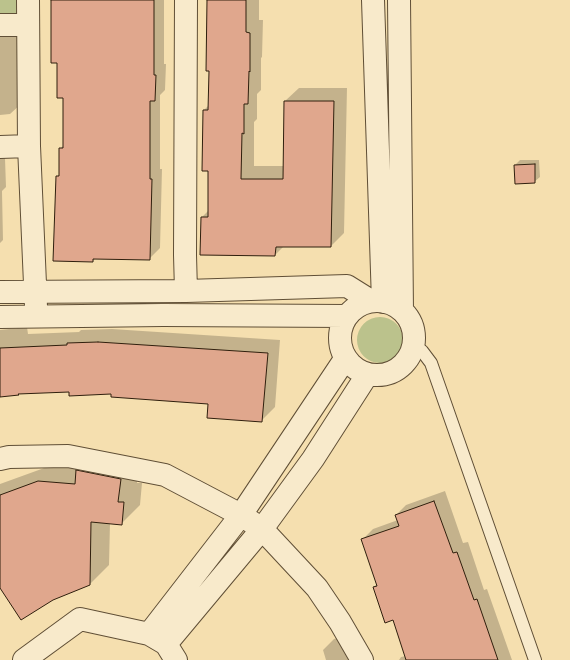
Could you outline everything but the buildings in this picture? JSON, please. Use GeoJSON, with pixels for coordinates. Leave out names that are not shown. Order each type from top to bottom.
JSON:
{"type":"FeatureCollection","features":[{"type":"Feature","properties":{"kind":"street"},"geometry":{"type":"LineString","coordinates":[[28,0],[29,146],[36,317]]}},
{"type":"Feature","properties":{"kind":"street"},"geometry":{"type":"LineString","coordinates":[[186,0],[186,291]]}},
{"type":"Feature","properties":{"kind":"street"},"geometry":{"type":"LineString","coordinates":[[373,3],[399,3],[385,304],[373,3]]}},
{"type":"Feature","properties":{"kind":"street"},"geometry":{"type":"LineString","coordinates":[[0,25],[28,25]]}},
{"type":"Feature","properties":{"kind":"street"},"geometry":{"type":"LineString","coordinates":[[0,147],[29,146]]}},
{"type":"Feature","properties":{"kind":"street"},"geometry":{"type":"LineString","coordinates":[[0,292],[186,291],[347,286],[385,304],[410,320],[415,332],[414,345],[405,364],[388,375],[367,375],[355,369],[346,359],[341,349],[340,337],[342,326],[347,316],[358,306],[385,304]]}},
{"type":"Feature","properties":{"kind":"street"},"geometry":{"type":"LineString","coordinates":[[0,317],[163,315],[347,316]]}},
{"type":"Feature","properties":{"kind":"street"},"geometry":{"type":"LineString","coordinates":[[164,646],[241,515],[346,359]]}},
{"type":"Feature","properties":{"kind":"street"},"geometry":{"type":"LineString","coordinates":[[164,646],[262,529],[313,459],[367,375]]}},
{"type":"Feature","properties":{"kind":"street"},"geometry":{"type":"LineString","coordinates":[[0,459],[9,457],[68,456],[166,475],[241,515],[262,529],[318,588],[362,660]]}},
{"type":"Feature","properties":{"kind":"street"},"geometry":{"type":"LineString","coordinates":[[24,660],[80,619],[164,646]]}},
{"type":"Feature","properties":{"kind":"lane"},"geometry":{"type":"LineString","coordinates":[[414,345],[422,351],[431,363],[535,660]]}},
{"type":"Feature","properties":{"kind":"green space"},"geometry":{"type":"Polygon","coordinates":[[[0,0],[23,0],[24,14],[0,15],[0,0]]]}},
{"type":"Feature","properties":{"kind":"green space"},"geometry":{"type":"Polygon","coordinates":[[[375,317],[385,317],[393,321],[399,327],[403,335],[403,345],[399,353],[393,359],[385,363],[375,363],[367,359],[361,353],[357,345],[357,335],[361,327],[367,321],[375,317]]]}}]}
